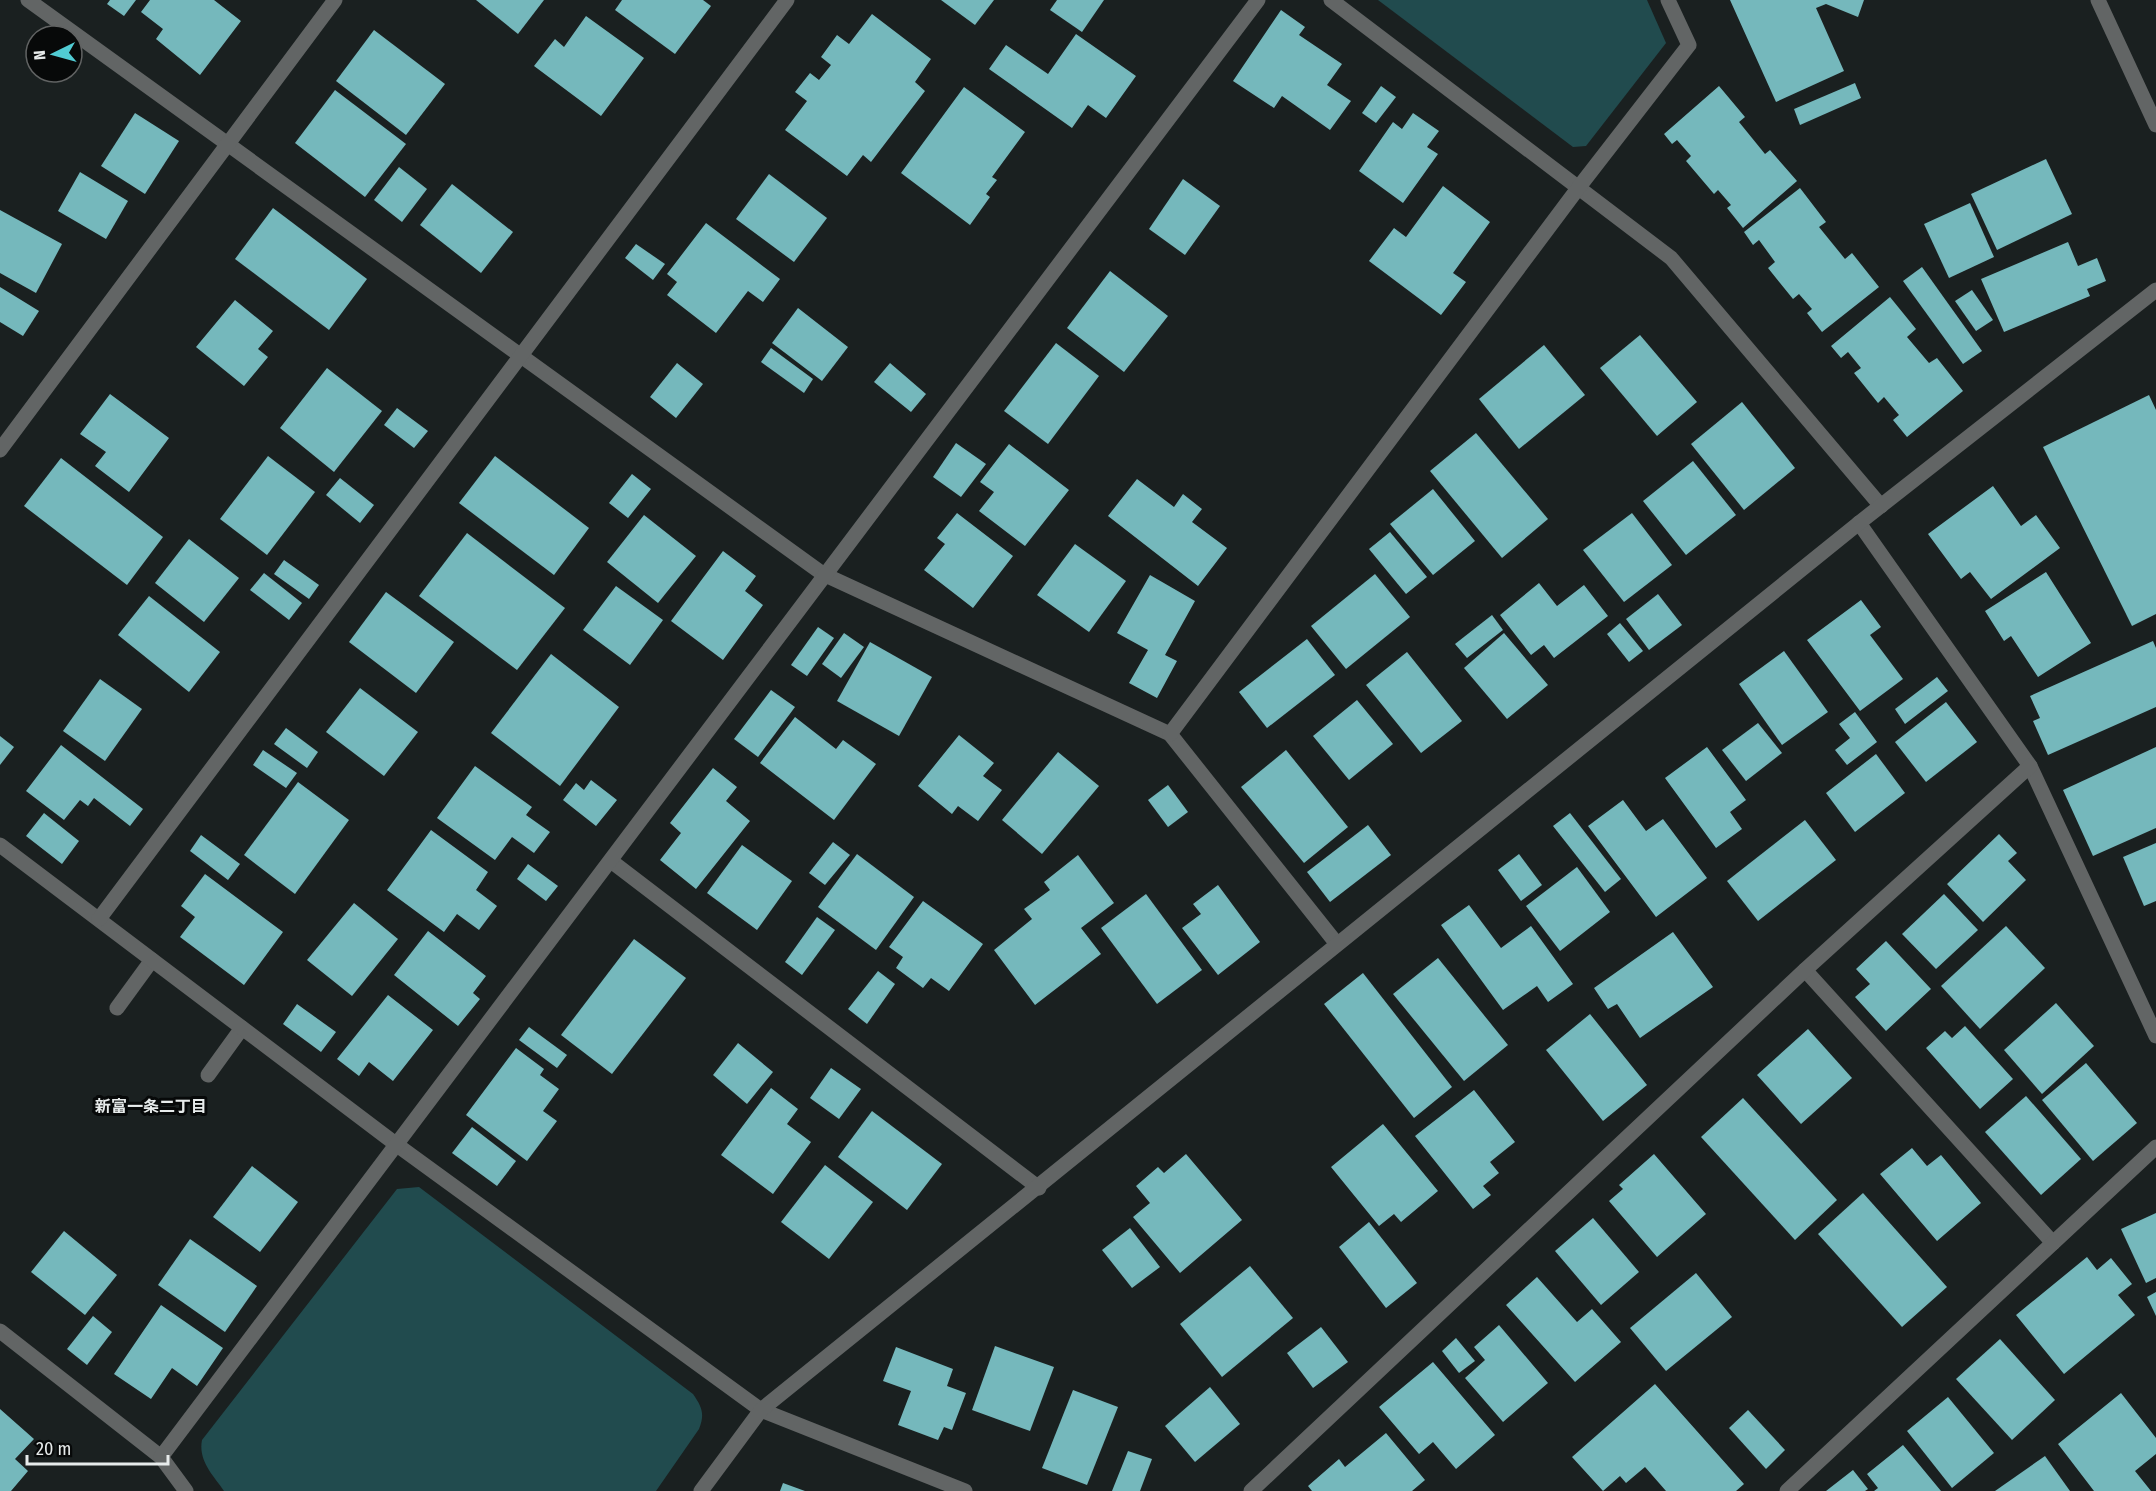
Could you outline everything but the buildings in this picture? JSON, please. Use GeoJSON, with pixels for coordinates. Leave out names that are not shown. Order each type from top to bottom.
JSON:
{"type":"FeatureCollection","features":[{"type":"Feature","properties":{"kind":"street"},"geometry":{"type":"LineString","coordinates":[[28,0],[823,574],[1170,734],[1337,944]]}},
{"type":"Feature","properties":{"kind":"street"},"geometry":{"type":"LineString","coordinates":[[0,450],[335,0]]}},
{"type":"Feature","properties":{"kind":"street"},"geometry":{"type":"LineString","coordinates":[[99,919],[787,0]]}},
{"type":"Feature","properties":{"kind":"street"},"geometry":{"type":"LineString","coordinates":[[161,1457],[611,861],[823,574],[1258,0]]}},
{"type":"Feature","properties":{"kind":"street"},"geometry":{"type":"LineString","coordinates":[[1331,0],[1671,258],[1881,506]]}},
{"type":"Feature","properties":{"kind":"street"},"geometry":{"type":"LineString","coordinates":[[1170,734],[1579,187],[1689,45],[1668,0]]}},
{"type":"Feature","properties":{"kind":"street"},"geometry":{"type":"LineString","coordinates":[[2098,0],[2156,125]]}},
{"type":"Feature","properties":{"kind":"street"},"geometry":{"type":"LineString","coordinates":[[701,1491],[761,1410],[1040,1188],[1337,944],[1859,523],[2156,290]]}},
{"type":"Feature","properties":{"kind":"street"},"geometry":{"type":"LineString","coordinates":[[1859,523],[2031,766],[2156,1036]]}},
{"type":"Feature","properties":{"kind":"street"},"geometry":{"type":"LineString","coordinates":[[1251,1491],[1805,970],[2031,766]]}},
{"type":"Feature","properties":{"kind":"street"},"geometry":{"type":"LineString","coordinates":[[0,845],[397,1145],[761,1410],[965,1491]]}},
{"type":"Feature","properties":{"kind":"street"},"geometry":{"type":"LineString","coordinates":[[611,861],[1040,1188]]}},
{"type":"Feature","properties":{"kind":"street"},"geometry":{"type":"LineString","coordinates":[[117,1008],[152,960]]}},
{"type":"Feature","properties":{"kind":"street"},"geometry":{"type":"LineString","coordinates":[[1805,970],[2053,1243]]}},
{"type":"Feature","properties":{"kind":"street"},"geometry":{"type":"LineString","coordinates":[[208,1075],[242,1028]]}},
{"type":"Feature","properties":{"kind":"street"},"geometry":{"type":"LineString","coordinates":[[1787,1491],[2156,1147]]}},
{"type":"Feature","properties":{"kind":"street"},"geometry":{"type":"LineString","coordinates":[[0,1330],[161,1457],[186,1491]]}},
{"type":"Feature","properties":{"kind":"shaded area"},"geometry":{"type":"Polygon","coordinates":[[[1378,0],[1647,0],[1666,43],[1586,146],[1573,147],[1378,0]]]}},
{"type":"Feature","properties":{"kind":"shaded area"},"geometry":{"type":"Polygon","coordinates":[[[419,1187],[693,1394],[702,1411],[699,1429],[656,1491],[224,1491],[204,1461],[202,1440],[397,1189],[419,1187]]]}},
{"type":"Feature","properties":{"kind":"district","name":"新富一条二丁目"},"geometry":{"type":"Point","coordinates":[151,1106]}}]}
